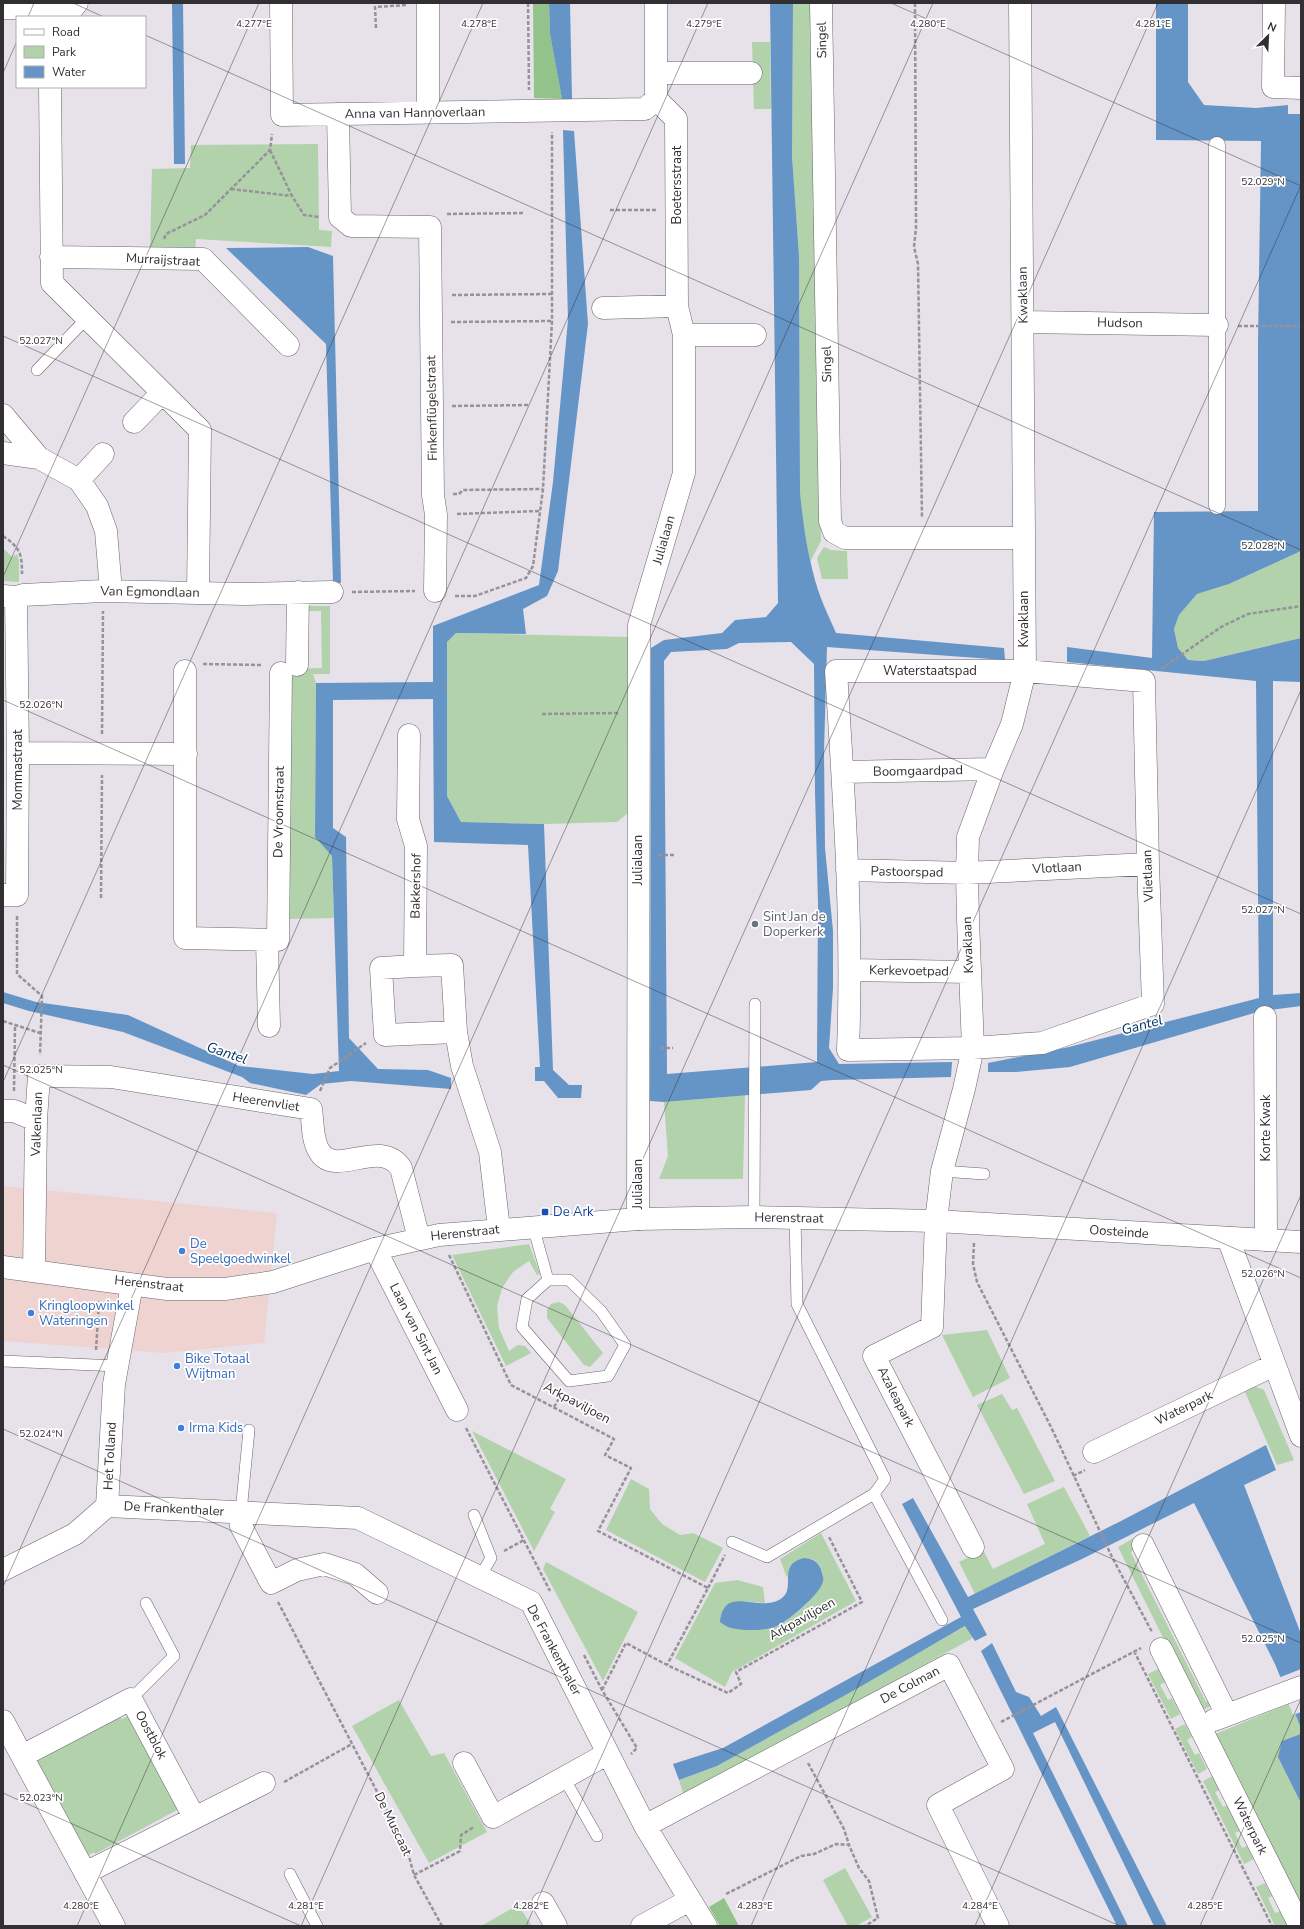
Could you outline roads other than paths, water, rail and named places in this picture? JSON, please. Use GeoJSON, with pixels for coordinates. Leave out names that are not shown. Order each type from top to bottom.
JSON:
{"type":"FeatureCollection","features":[{"type":"Feature","properties":{"kind":"street"},"geometry":{"type":"LineString","coordinates":[[3,8],[50,13],[72,9],[77,3]]}},
{"type":"Feature","properties":{"kind":"street","name":"Anna van Hannoverlaan"},"geometry":{"type":"LineString","coordinates":[[281,3],[282,114],[552,112],[645,109],[656,99]]}},
{"type":"Feature","properties":{"kind":"street"},"geometry":{"type":"LineString","coordinates":[[656,3],[656,99]]}},
{"type":"Feature","properties":{"kind":"street","name":"Singel"},"geometry":{"type":"LineString","coordinates":[[821,3],[830,521],[834,532],[845,538],[1024,538]]}},
{"type":"Feature","properties":{"kind":"street","name":"Kwaklaan"},"geometry":{"type":"LineString","coordinates":[[936,1221],[942,1171],[964,1089],[973,1048],[966,873],[968,837],[1012,724],[1024,671],[1020,3]]}},
{"type":"Feature","properties":{"kind":"street"},"geometry":{"type":"LineString","coordinates":[[1274,3],[1274,87],[1301,88]]}},
{"type":"Feature","properties":{"kind":"street"},"geometry":{"type":"LineString","coordinates":[[428,4],[428,112]]}},
{"type":"Feature","properties":{"kind":"street"},"geometry":{"type":"LineString","coordinates":[[656,73],[751,73]]}},
{"type":"Feature","properties":{"kind":"street"},"geometry":{"type":"LineString","coordinates":[[50,88],[52,283],[200,430],[198,593]]}},
{"type":"Feature","properties":{"kind":"street","name":"Boetersstraat"},"geometry":{"type":"LineString","coordinates":[[656,99],[676,119],[677,306],[684,335],[684,472],[674,506]]}},
{"type":"Feature","properties":{"kind":"street","name":"Finkenflügelstraat"},"geometry":{"type":"LineString","coordinates":[[338,114],[340,217],[352,226],[430,227],[430,322],[435,505],[434,591]]}},
{"type":"Feature","properties":{"kind":"street"},"geometry":{"type":"LineString","coordinates":[[1217,506],[1218,145]]}},
{"type":"Feature","properties":{"kind":"street","name":"Murraijstraat"},"geometry":{"type":"LineString","coordinates":[[51,257],[203,259],[288,346]]}},
{"type":"Feature","properties":{"kind":"street"},"geometry":{"type":"LineString","coordinates":[[603,308],[677,306]]}},
{"type":"Feature","properties":{"kind":"street","name":"Hudson"},"geometry":{"type":"LineString","coordinates":[[1023,322],[1217,325]]}},
{"type":"Feature","properties":{"kind":"street"},"geometry":{"type":"LineString","coordinates":[[684,335],[755,335]]}},
{"type":"Feature","properties":{"kind":"street"},"geometry":{"type":"LineString","coordinates":[[134,422],[162,393]]}},
{"type":"Feature","properties":{"kind":"street"},"geometry":{"type":"LineString","coordinates":[[3,415],[39,458]]}},
{"type":"Feature","properties":{"kind":"street"},"geometry":{"type":"LineString","coordinates":[[3,453],[39,458],[79,480],[97,506],[106,531],[111,591]]}},
{"type":"Feature","properties":{"kind":"street"},"geometry":{"type":"LineString","coordinates":[[79,480],[103,454]]}},
{"type":"Feature","properties":{"kind":"street","name":"Julialaan"},"geometry":{"type":"LineString","coordinates":[[638,1219],[639,625],[674,506]]}},
{"type":"Feature","properties":{"kind":"street","name":"Van Egmondlaan"},"geometry":{"type":"LineString","coordinates":[[14,596],[111,591],[198,593],[332,592]]}},
{"type":"Feature","properties":{"kind":"street","name":"De Vroomstraat"},"geometry":{"type":"LineString","coordinates":[[267,940],[278,940],[289,669],[298,592]]}},
{"type":"Feature","properties":{"kind":"street","name":"Mommastraat"},"geometry":{"type":"LineString","coordinates":[[10,895],[18,753],[14,596]]}},
{"type":"Feature","properties":{"kind":"street"},"geometry":{"type":"LineString","coordinates":[[185,671],[185,938],[267,940],[269,1026]]}},
{"type":"Feature","properties":{"kind":"street","name":"Waterstaatspad"},"geometry":{"type":"LineString","coordinates":[[843,772],[836,671],[1024,671]]}},
{"type":"Feature","properties":{"kind":"street","name":"Vlietlaan"},"geometry":{"type":"LineString","coordinates":[[973,1048],[1042,1043],[1153,1004],[1144,681],[1024,671]]}},
{"type":"Feature","properties":{"kind":"street","name":"Bakkershof"},"geometry":{"type":"LineString","coordinates":[[409,735],[408,819],[416,846],[415,966]]}},
{"type":"Feature","properties":{"kind":"street"},"geometry":{"type":"LineString","coordinates":[[18,753],[186,754]]}},
{"type":"Feature","properties":{"kind":"street","name":"Boomgaardpad"},"geometry":{"type":"LineString","coordinates":[[843,772],[993,770]]}},
{"type":"Feature","properties":{"kind":"street"},"geometry":{"type":"LineString","coordinates":[[843,772],[850,970],[848,1050],[973,1048]]}},
{"type":"Feature","properties":{"kind":"street","name":"Vlotlaan"},"geometry":{"type":"LineString","coordinates":[[966,873],[1148,864]]}},
{"type":"Feature","properties":{"kind":"street","name":"Pastoorspad"},"geometry":{"type":"LineString","coordinates":[[847,870],[966,873]]}},
{"type":"Feature","properties":{"kind":"street"},"geometry":{"type":"LineString","coordinates":[[456,1032],[385,1035],[381,968],[452,965],[456,1032],[462,1066],[490,1152],[499,1229]]}},
{"type":"Feature","properties":{"kind":"street","name":"Kerkevoetpad"},"geometry":{"type":"LineString","coordinates":[[850,970],[969,972]]}},
{"type":"Feature","properties":{"kind":"street","name":"Korte Kwak"},"geometry":{"type":"LineString","coordinates":[[1265,1016],[1266,1240]]}},
{"type":"Feature","properties":{"kind":"street","name":"Valkenlaan"},"geometry":{"type":"LineString","coordinates":[[34,1270],[36,1120],[39,1076]]}},
{"type":"Feature","properties":{"kind":"street","name":"Heerenvliet"},"geometry":{"type":"LineString","coordinates":[[39,1076],[111,1077],[311,1109],[318,1151],[327,1159],[336,1162],[380,1155],[395,1160],[401,1168],[429,1237]]}},
{"type":"Feature","properties":{"kind":"street"},"geometry":{"type":"LineString","coordinates":[[8,1111],[36,1120]]}},
{"type":"Feature","properties":{"kind":"street","name":"Herenstraat"},"geometry":{"type":"LineString","coordinates":[[3,1267],[167,1289],[225,1288],[273,1282],[375,1249],[429,1237],[499,1229],[638,1219],[754,1217],[936,1221]]}},
{"type":"Feature","properties":{"kind":"street","name":"Oosteinde"},"geometry":{"type":"LineString","coordinates":[[936,1221],[1301,1242]]}},
{"type":"Feature","properties":{"kind":"street","name":"Azaleapark"},"geometry":{"type":"LineString","coordinates":[[936,1221],[932,1327],[874,1356],[973,1547]]}},
{"type":"Feature","properties":{"kind":"street"},"geometry":{"type":"LineString","coordinates":[[1228,1238],[1301,1436]]}},
{"type":"Feature","properties":{"kind":"street","name":"Laan van Sint Jan"},"geometry":{"type":"LineString","coordinates":[[375,1249],[457,1410]]}},
{"type":"Feature","properties":{"kind":"street","name":"Het Tolland"},"geometry":{"type":"LineString","coordinates":[[3,1570],[76,1534],[107,1506],[114,1384],[132,1285]]}},
{"type":"Feature","properties":{"kind":"street","name":"Waterpark"},"geometry":{"type":"LineString","coordinates":[[1092,1460],[1274,1365]]}},
{"type":"Feature","properties":{"kind":"street","name":"De Frankenthaler"},"geometry":{"type":"LineString","coordinates":[[107,1506],[358,1518],[531,1602],[607,1754],[618,1770],[646,1826],[706,1926]]}},
{"type":"Feature","properties":{"kind":"street","name":"De Frankenthaler"},"geometry":{"type":"LineString","coordinates":[[241,1512],[241,1526],[271,1583],[297,1570],[324,1564],[355,1574],[377,1593]]}},
{"type":"Feature","properties":{"kind":"street"},"geometry":{"type":"LineString","coordinates":[[1143,1545],[1227,1715]]}},
{"type":"Feature","properties":{"kind":"street","name":"Waterpark"},"geometry":{"type":"LineString","coordinates":[[1158,1645],[1201,1726],[1300,1926]]}},
{"type":"Feature","properties":{"kind":"street","name":"De Colman"},"geometry":{"type":"LineString","coordinates":[[646,1826],[949,1664],[1003,1769],[938,1805],[998,1926]]}},
{"type":"Feature","properties":{"kind":"street"},"geometry":{"type":"LineString","coordinates":[[1201,1726],[1301,1687]]}},
{"type":"Feature","properties":{"kind":"street","name":"Oostblok"},"geometry":{"type":"LineString","coordinates":[[22,1756],[131,1699],[194,1817]]}},
{"type":"Feature","properties":{"kind":"street"},"geometry":{"type":"LineString","coordinates":[[3,1721],[114,1926]]}},
{"type":"Feature","properties":{"kind":"street"},"geometry":{"type":"LineString","coordinates":[[464,1762],[493,1817],[607,1754]]}},
{"type":"Feature","properties":{"kind":"street"},"geometry":{"type":"LineString","coordinates":[[85,1873],[264,1783]]}},
{"type":"Feature","properties":{"kind":"street"},"geometry":{"type":"LineString","coordinates":[[642,1926],[690,1900]]}},
{"type":"Feature","properties":{"kind":"street"},"geometry":{"type":"LineString","coordinates":[[543,1903],[556,1926]]}},
{"type":"Feature","properties":{"kind":"lane"},"geometry":{"type":"LineString","coordinates":[[37,370],[87,318]]}},
{"type":"Feature","properties":{"kind":"lane"},"geometry":{"type":"LineString","coordinates":[[754,1217],[755,1004]]}},
{"type":"Feature","properties":{"kind":"lane"},"geometry":{"type":"LineString","coordinates":[[942,1171],[984,1174]]}},
{"type":"Feature","properties":{"kind":"lane"},"geometry":{"type":"LineString","coordinates":[[732,1542],[767,1557],[822,1523],[874,1494],[885,1479],[797,1304],[796,1218]]}},
{"type":"Feature","properties":{"kind":"lane"},"geometry":{"type":"LineString","coordinates":[[533,1226],[548,1280]]}},
{"type":"Feature","properties":{"kind":"lane"},"geometry":{"type":"LineString","coordinates":[[548,1280],[569,1280],[601,1311],[625,1345],[608,1376],[569,1380],[522,1326],[526,1299],[548,1280]]}},
{"type":"Feature","properties":{"kind":"lane"},"geometry":{"type":"LineString","coordinates":[[3,1362],[118,1366]]}},
{"type":"Feature","properties":{"kind":"lane"},"geometry":{"type":"LineString","coordinates":[[241,1512],[249,1430]]}},
{"type":"Feature","properties":{"kind":"lane"},"geometry":{"type":"LineString","coordinates":[[874,1494],[942,1620]]}},
{"type":"Feature","properties":{"kind":"lane"},"geometry":{"type":"LineString","coordinates":[[474,1515],[491,1558],[480,1577]]}},
{"type":"Feature","properties":{"kind":"lane"},"geometry":{"type":"LineString","coordinates":[[131,1699],[174,1656],[146,1603]]}},
{"type":"Feature","properties":{"kind":"lane"},"geometry":{"type":"LineString","coordinates":[[564,1778],[597,1836]]}},
{"type":"Feature","properties":{"kind":"lane"},"geometry":{"type":"LineString","coordinates":[[290,1874],[317,1926]]}},
{"type":"Feature","properties":{"kind":"water"},"geometry":{"type":"Polygon","coordinates":[[[172,3],[183,3],[185,164],[174,164],[172,3]]]}},
{"type":"Feature","properties":{"kind":"water"},"geometry":{"type":"Polygon","coordinates":[[[549,3],[570,3],[572,99],[562,99],[550,34],[549,3]]]}},
{"type":"Feature","properties":{"kind":"water"},"geometry":{"type":"Polygon","coordinates":[[[770,3],[793,3],[792,156],[799,256],[800,492],[806,541],[818,590],[836,633],[1004,648],[1005,660],[827,647],[824,751],[825,848],[833,931],[833,988],[829,1048],[839,1064],[952,1062],[951,1077],[833,1080],[821,1081],[811,1090],[664,1102],[650,1101],[651,648],[664,640],[722,633],[735,620],[766,617],[778,603],[770,3]],[[791,642],[739,643],[727,649],[671,652],[664,661],[667,1074],[817,1062],[818,903],[814,664],[791,642]]]}},
{"type":"Feature","properties":{"kind":"water"},"geometry":{"type":"Polygon","coordinates":[[[1156,3],[1188,3],[1188,82],[1204,105],[1256,108],[1288,105],[1288,114],[1301,114],[1301,551],[1229,584],[1197,594],[1179,615],[1174,629],[1178,648],[1188,660],[1204,661],[1301,638],[1301,682],[1273,681],[1273,995],[1301,993],[1301,1006],[1261,1011],[1070,1067],[1016,1072],[988,1072],[988,1063],[1069,1047],[1259,998],[1256,681],[1067,662],[1067,647],[1152,658],[1154,512],[1258,511],[1258,342],[1261,141],[1156,140],[1156,3]]]}},
{"type":"Feature","properties":{"kind":"water"},"geometry":{"type":"Polygon","coordinates":[[[563,130],[574,131],[588,324],[558,571],[547,596],[523,609],[526,634],[456,633],[447,642],[447,796],[461,822],[544,824],[553,1070],[569,1085],[582,1085],[581,1098],[558,1098],[544,1081],[535,1081],[535,1067],[540,1067],[528,845],[434,842],[433,699],[333,700],[333,828],[346,837],[349,1038],[378,1069],[428,1070],[451,1078],[451,1089],[351,1081],[321,1084],[306,1095],[250,1083],[242,1077],[123,1032],[29,1011],[3,1003],[3,992],[36,1002],[128,1015],[239,1066],[313,1074],[339,1071],[332,856],[315,837],[316,683],[433,682],[433,626],[539,585],[553,482],[568,320],[563,130]]]}},
{"type":"Feature","properties":{"kind":"water"},"geometry":{"type":"Polygon","coordinates":[[[308,247],[333,256],[341,583],[333,582],[326,344],[226,248],[308,247]]]}},
{"type":"Feature","properties":{"kind":"water"},"geometry":{"type":"Polygon","coordinates":[[[1266,1445],[1276,1470],[1244,1485],[1301,1634],[1301,1728],[1275,1664],[1194,1503],[1082,1559],[973,1609],[987,1635],[975,1641],[965,1626],[858,1688],[717,1766],[679,1780],[673,1764],[723,1748],[961,1617],[902,1504],[913,1498],[968,1597],[1121,1521],[1266,1445]]]}},
{"type":"Feature","properties":{"kind":"water"},"geometry":{"type":"Polygon","coordinates":[[[804,1558],[812,1560],[818,1564],[821,1569],[823,1581],[817,1593],[789,1619],[772,1628],[754,1630],[731,1628],[720,1622],[723,1611],[728,1604],[743,1601],[770,1603],[785,1596],[791,1566],[795,1561],[804,1558]]]}},
{"type":"Feature","properties":{"kind":"water"},"geometry":{"type":"Polygon","coordinates":[[[992,1643],[1016,1692],[1029,1697],[1041,1716],[1056,1707],[1167,1926],[1154,1926],[1055,1722],[1033,1733],[1128,1926],[1117,1926],[981,1651],[992,1643]]]}},
{"type":"Feature","properties":{"kind":"water"},"geometry":{"type":"Polygon","coordinates":[[[1301,1734],[1301,1803],[1278,1757],[1282,1741],[1301,1734]]]}},
{"type":"Feature","properties":{"kind":"place","name":"Sint Jan de Doperkerk"},"geometry":{"type":"Point","coordinates":[755,924]}},
{"type":"Feature","properties":{"kind":"place","name":"De Ark"},"geometry":{"type":"Point","coordinates":[545,1212]}},
{"type":"Feature","properties":{"kind":"place","name":"De Speelgoedwinkel"},"geometry":{"type":"Point","coordinates":[182,1251]}},
{"type":"Feature","properties":{"kind":"place","name":"Kringloopwinkel Wateringen"},"geometry":{"type":"Point","coordinates":[31,1313]}},
{"type":"Feature","properties":{"kind":"place","name":"Bike Totaal Wijtman"},"geometry":{"type":"Point","coordinates":[177,1366]}},
{"type":"Feature","properties":{"kind":"place","name":"Irma Kids"},"geometry":{"type":"Point","coordinates":[181,1428]}},
{"type":"Feature","properties":{"kind":"water label","name":"Gantel"},"geometry":{"type":"Point","coordinates":[1142,1025]}},
{"type":"Feature","properties":{"kind":"water label","name":"Gantel"},"geometry":{"type":"Point","coordinates":[227,1053]}}]}
